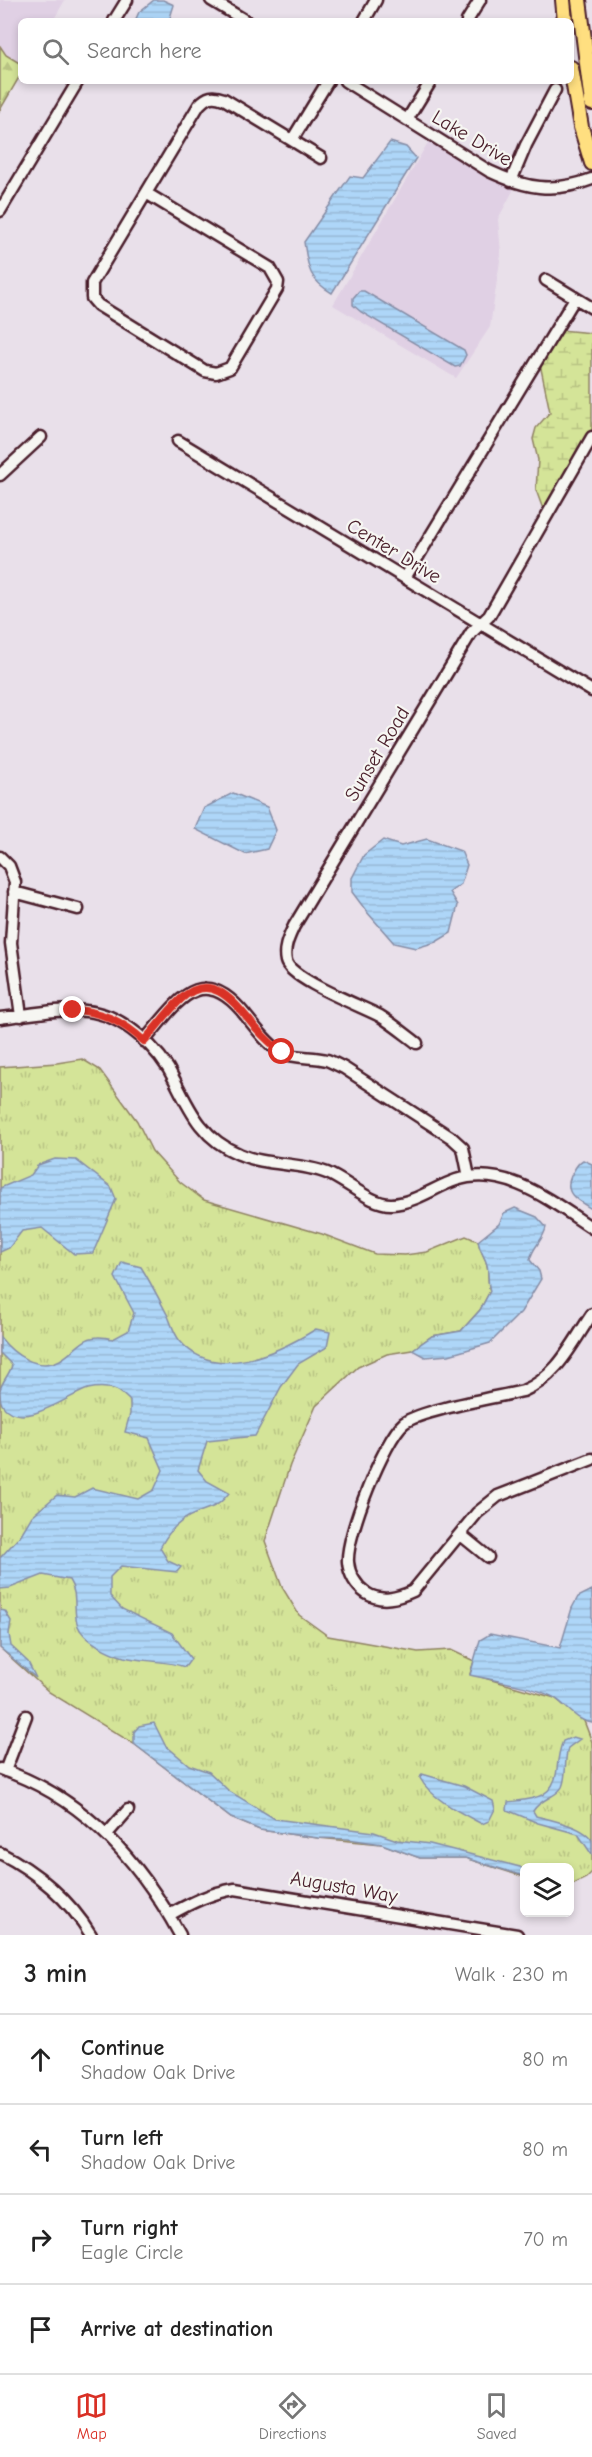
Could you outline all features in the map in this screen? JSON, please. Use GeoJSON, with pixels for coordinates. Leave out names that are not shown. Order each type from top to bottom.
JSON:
{"type":"FeatureCollection","features":[{"type":"Feature","properties":{"kind":"main road"},"geometry":{"type":"LineString","coordinates":[[563,0],[565,18]]}},
{"type":"Feature","properties":{"kind":"main road"},"geometry":{"type":"LineString","coordinates":[[579,0],[587,21],[592,103]]}},
{"type":"Feature","properties":{"kind":"main road"},"geometry":{"type":"LineString","coordinates":[[574,84],[581,127],[592,164]]}},
{"type":"Feature","properties":{"kind":"street"},"geometry":{"type":"LineString","coordinates":[[116,18],[127,0]]}},
{"type":"Feature","properties":{"kind":"street"},"geometry":{"type":"LineString","coordinates":[[211,0],[241,18]]}},
{"type":"Feature","properties":{"kind":"street"},"geometry":{"type":"LineString","coordinates":[[366,18],[376,0]]}},
{"type":"Feature","properties":{"kind":"street"},"geometry":{"type":"LineString","coordinates":[[469,18],[480,0]]}},
{"type":"Feature","properties":{"kind":"street"},"geometry":{"type":"LineString","coordinates":[[0,212],[76,84]]}},
{"type":"Feature","properties":{"kind":"street"},"geometry":{"type":"LineString","coordinates":[[292,140],[326,84]]}},
{"type":"Feature","properties":{"kind":"street","name":"Lake Drive"},"geometry":{"type":"LineString","coordinates":[[350,84],[489,171],[511,182],[549,189],[592,179]]}},
{"type":"Feature","properties":{"kind":"street"},"geometry":{"type":"LineString","coordinates":[[407,120],[429,84]]}},
{"type":"Feature","properties":{"kind":"street"},"geometry":{"type":"LineString","coordinates":[[511,182],[526,145],[555,90]]}},
{"type":"Feature","properties":{"kind":"street"},"geometry":{"type":"LineString","coordinates":[[146,193],[270,268],[278,282],[277,289],[230,368],[216,374],[205,370],[98,305],[92,298],[92,283],[146,193],[199,105],[210,96],[224,99],[321,158]]}},
{"type":"Feature","properties":{"kind":"street"},"geometry":{"type":"LineString","coordinates":[[546,280],[592,308]]}},
{"type":"Feature","properties":{"kind":"street"},"geometry":{"type":"LineString","coordinates":[[405,578],[575,298]]}},
{"type":"Feature","properties":{"kind":"street"},"geometry":{"type":"LineString","coordinates":[[0,475],[41,437]]}},
{"type":"Feature","properties":{"kind":"street","name":"Sunset Road"},"geometry":{"type":"LineString","coordinates":[[417,1043],[378,1015],[307,981],[292,970],[286,962],[285,946],[294,926],[465,643],[489,616],[592,437]]}},
{"type":"Feature","properties":{"kind":"street","name":"Center Drive"},"geometry":{"type":"LineString","coordinates":[[178,441],[592,692]]}},
{"type":"Feature","properties":{"kind":"street"},"geometry":{"type":"LineString","coordinates":[[0,857],[13,874],[11,924],[6,943],[21,1016]]}},
{"type":"Feature","properties":{"kind":"street"},"geometry":{"type":"LineString","coordinates":[[14,892],[78,909]]}},
{"type":"Feature","properties":{"kind":"street"},"geometry":{"type":"LineString","coordinates":[[144,1041],[181,1000],[201,988],[215,989],[237,1004],[255,1028],[282,1052],[326,1060],[344,1068],[452,1138],[463,1148],[469,1177]]}},
{"type":"Feature","properties":{"kind":"street"},"geometry":{"type":"LineString","coordinates":[[0,1018],[87,1011],[112,1018],[144,1041],[167,1067],[187,1108],[204,1131],[227,1149],[241,1156],[314,1168],[343,1181],[371,1199],[390,1204],[469,1177],[491,1177],[517,1183],[539,1194],[592,1228]]}},
{"type":"Feature","properties":{"kind":"street"},"geometry":{"type":"LineString","coordinates":[[592,1314],[557,1367],[536,1386],[413,1417],[397,1431],[389,1443],[354,1522],[349,1554],[350,1570],[358,1586],[372,1597],[399,1598],[413,1591],[477,1513],[498,1496],[592,1459]]}},
{"type":"Feature","properties":{"kind":"street"},"geometry":{"type":"LineString","coordinates":[[460,1535],[488,1557]]}},
{"type":"Feature","properties":{"kind":"street"},"geometry":{"type":"LineString","coordinates":[[26,1716],[3,1770],[65,1802],[106,1834],[129,1858],[169,1915],[180,1935]]}},
{"type":"Feature","properties":{"kind":"street"},"geometry":{"type":"LineString","coordinates":[[106,1834],[128,1810]]}},
{"type":"Feature","properties":{"kind":"street"},"geometry":{"type":"LineString","coordinates":[[0,1853],[29,1870],[52,1888],[72,1908],[91,1935]]}},
{"type":"Feature","properties":{"kind":"street","name":"Augusta Way"},"geometry":{"type":"LineString","coordinates":[[169,1915],[198,1899],[235,1888],[517,1935]]}},
{"type":"Feature","properties":{"kind":"shaded area"},"geometry":{"type":"Polygon","coordinates":[[[0,0],[65,0],[55,18],[18,18],[18,62],[6,55],[0,46],[0,0]]]}},
{"type":"Feature","properties":{"kind":"shaded area"},"geometry":{"type":"Polygon","coordinates":[[[430,139],[486,175],[515,187],[498,219],[501,254],[490,327],[456,378],[333,305],[430,139]]]}},
{"type":"Feature","properties":{"kind":"green space"},"geometry":{"type":"Polygon","coordinates":[[[0,46],[6,55],[18,62],[18,79],[0,110],[0,46]]]}},
{"type":"Feature","properties":{"kind":"green space"},"geometry":{"type":"Polygon","coordinates":[[[560,330],[592,333],[592,429],[544,512],[536,490],[538,460],[533,439],[536,428],[550,412],[540,364],[560,330]]]}},
{"type":"Feature","properties":{"kind":"green space"},"geometry":{"type":"Polygon","coordinates":[[[82,1059],[100,1070],[137,1121],[152,1151],[180,1182],[204,1200],[322,1234],[375,1254],[405,1255],[427,1252],[466,1236],[478,1241],[487,1265],[490,1291],[480,1310],[461,1331],[432,1336],[412,1350],[387,1354],[358,1367],[316,1406],[290,1465],[265,1541],[282,1587],[299,1615],[328,1636],[418,1652],[451,1650],[474,1661],[470,1674],[555,1698],[584,1721],[592,1742],[592,1872],[586,1878],[574,1884],[574,1863],[520,1863],[520,1876],[465,1858],[420,1858],[382,1844],[260,1830],[231,1818],[134,1744],[49,1692],[0,1648],[0,1067],[82,1059]]]}},
{"type":"Feature","properties":{"kind":"water"},"geometry":{"type":"Polygon","coordinates":[[[154,0],[163,0],[174,5],[170,18],[136,18],[139,12],[154,0]]]}},
{"type":"Feature","properties":{"kind":"water"},"geometry":{"type":"Polygon","coordinates":[[[390,142],[406,147],[416,158],[332,293],[314,278],[304,242],[350,176],[363,178],[390,142]]]}},
{"type":"Feature","properties":{"kind":"water"},"geometry":{"type":"Polygon","coordinates":[[[359,291],[364,291],[464,350],[466,355],[460,366],[455,367],[361,312],[353,305],[353,298],[359,291]]]}},
{"type":"Feature","properties":{"kind":"water"},"geometry":{"type":"Polygon","coordinates":[[[233,793],[267,807],[276,830],[267,849],[245,854],[195,829],[204,808],[233,793]]]}},
{"type":"Feature","properties":{"kind":"water"},"geometry":{"type":"Polygon","coordinates":[[[427,839],[461,851],[467,865],[461,884],[450,892],[458,905],[451,933],[436,942],[416,948],[394,943],[352,892],[352,878],[364,855],[383,840],[401,846],[427,839]]]}},
{"type":"Feature","properties":{"kind":"water"},"geometry":{"type":"Polygon","coordinates":[[[55,1159],[76,1160],[111,1187],[116,1199],[93,1253],[74,1254],[42,1228],[22,1231],[9,1248],[0,1252],[0,1188],[31,1175],[38,1165],[55,1159]]]}},
{"type":"Feature","properties":{"kind":"water"},"geometry":{"type":"Polygon","coordinates":[[[583,1160],[592,1164],[592,1209],[573,1196],[569,1188],[571,1176],[583,1160]]]}},
{"type":"Feature","properties":{"kind":"water"},"geometry":{"type":"Polygon","coordinates":[[[515,1208],[537,1217],[546,1227],[530,1260],[539,1271],[541,1279],[521,1312],[490,1343],[449,1355],[425,1357],[412,1350],[432,1336],[461,1331],[480,1310],[490,1291],[487,1265],[478,1241],[499,1224],[504,1213],[515,1208]]]}},
{"type":"Feature","properties":{"kind":"water"},"geometry":{"type":"Polygon","coordinates":[[[122,1262],[141,1267],[180,1341],[194,1353],[211,1360],[229,1362],[247,1359],[266,1354],[316,1329],[330,1332],[327,1347],[298,1364],[281,1387],[255,1436],[207,1441],[198,1470],[207,1481],[229,1493],[218,1504],[185,1519],[167,1537],[160,1548],[168,1561],[181,1567],[177,1572],[121,1566],[110,1577],[110,1596],[122,1609],[172,1633],[191,1659],[185,1667],[124,1657],[86,1637],[78,1626],[74,1591],[69,1580],[43,1575],[10,1588],[0,1589],[0,1558],[20,1536],[32,1516],[57,1495],[75,1497],[92,1488],[138,1499],[154,1490],[163,1470],[149,1438],[125,1432],[130,1414],[130,1401],[117,1390],[88,1389],[48,1408],[26,1415],[7,1410],[1,1401],[0,1390],[12,1365],[0,1353],[0,1337],[19,1355],[43,1364],[60,1360],[88,1339],[103,1337],[113,1339],[128,1331],[134,1313],[115,1277],[122,1262]]]}},
{"type":"Feature","properties":{"kind":"water"},"geometry":{"type":"Polygon","coordinates":[[[592,1590],[592,1723],[575,1716],[558,1700],[544,1693],[523,1686],[470,1675],[480,1640],[490,1634],[560,1648],[572,1608],[578,1597],[592,1590]]]}},
{"type":"Feature","properties":{"kind":"water"},"geometry":{"type":"Polygon","coordinates":[[[0,1610],[5,1611],[11,1621],[9,1634],[11,1646],[28,1662],[36,1678],[0,1648],[0,1610]]]}},
{"type":"Feature","properties":{"kind":"water"},"geometry":{"type":"Polygon","coordinates":[[[154,1723],[165,1745],[189,1765],[209,1772],[229,1791],[275,1819],[374,1832],[397,1840],[430,1844],[520,1867],[520,1875],[465,1858],[420,1858],[382,1844],[260,1830],[231,1818],[134,1744],[134,1732],[139,1726],[154,1723]]]}},
{"type":"Feature","properties":{"kind":"water"},"geometry":{"type":"Polygon","coordinates":[[[573,1737],[580,1739],[568,1748],[562,1787],[533,1811],[536,1816],[567,1824],[589,1836],[592,1841],[592,1855],[578,1834],[538,1823],[507,1810],[508,1802],[534,1798],[547,1792],[555,1779],[563,1741],[573,1737]]]}},
{"type":"Feature","properties":{"kind":"water"},"geometry":{"type":"Polygon","coordinates":[[[422,1774],[464,1786],[493,1801],[495,1809],[489,1821],[482,1824],[447,1805],[425,1786],[420,1778],[422,1774]]]}},
{"type":"Feature","properties":{"kind":"route"},"geometry":{"type":"LineString","coordinates":[[73,1010],[102,1014],[112,1018],[144,1041],[181,1000],[201,988],[215,989],[237,1004],[255,1028],[282,1052]]}}]}
